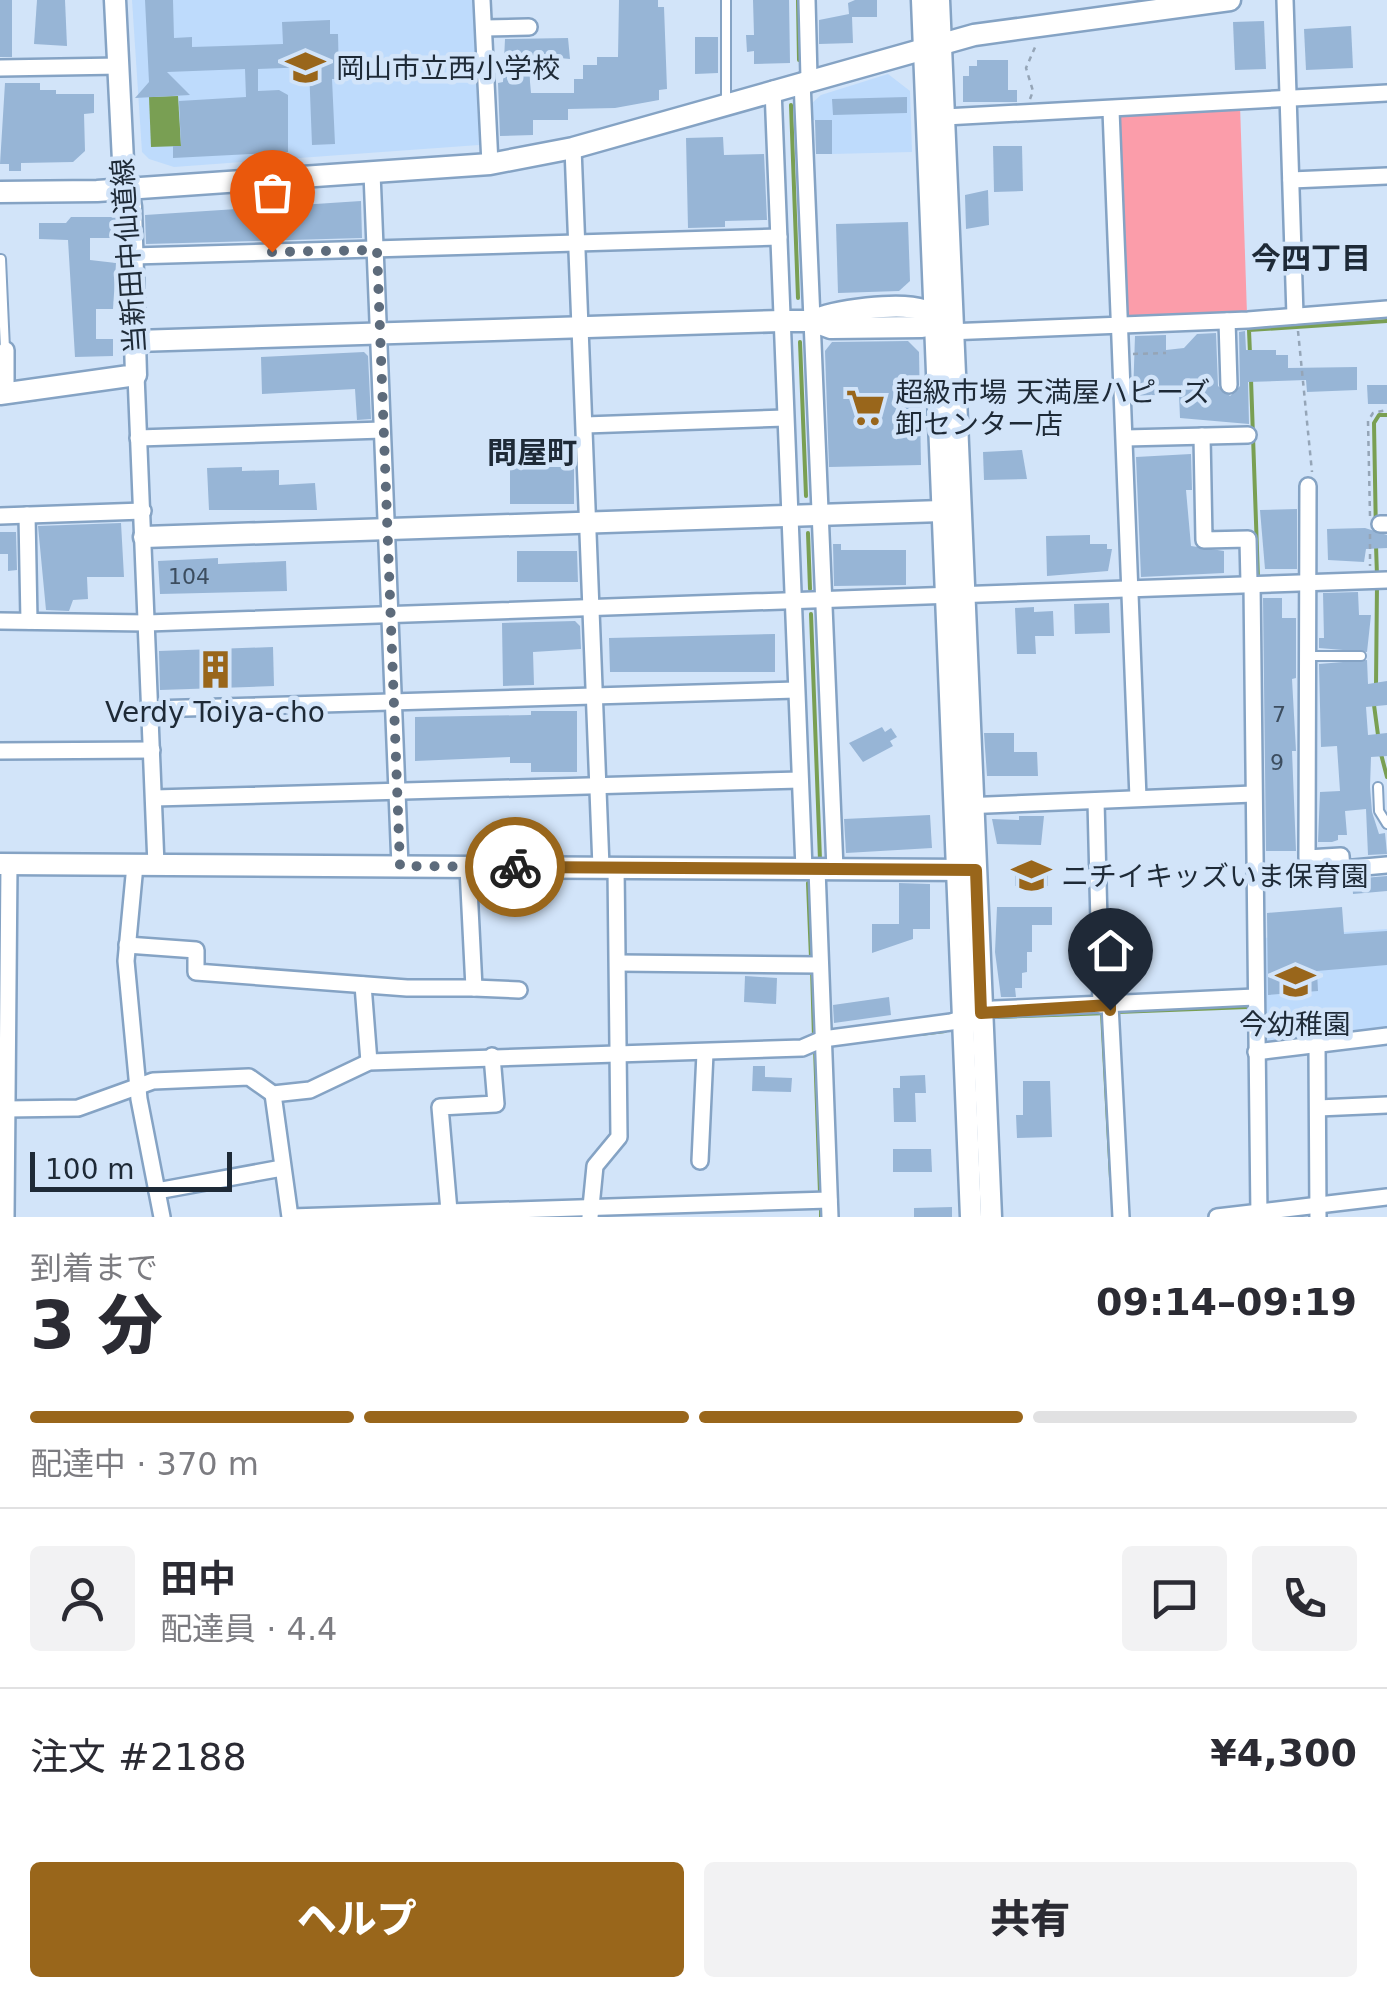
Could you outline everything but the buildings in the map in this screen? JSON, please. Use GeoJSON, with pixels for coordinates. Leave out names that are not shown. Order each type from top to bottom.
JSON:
{"type":"FeatureCollection","features":[{"type":"Feature","properties":{"kind":"street","name":"当新田中仙道線"},"geometry":{"type":"LineString","coordinates":[[3,394],[136,375],[133,256],[122,161],[115,0]]}},
{"type":"Feature","properties":{"kind":"street"},"geometry":{"type":"LineString","coordinates":[[482,0],[490,164]]}},
{"type":"Feature","properties":{"kind":"street"},"geometry":{"type":"LineString","coordinates":[[273,1094],[290,1217],[825,1204],[814,965],[822,601],[805,80],[806,0]]}},
{"type":"Feature","properties":{"kind":"street"},"geometry":{"type":"LineString","coordinates":[[922,0],[946,116],[942,511],[955,595]]}},
{"type":"Feature","properties":{"kind":"street"},"geometry":{"type":"LineString","coordinates":[[939,0],[933,45],[972,1016],[971,1217]]}},
{"type":"Feature","properties":{"kind":"street"},"geometry":{"type":"LineString","coordinates":[[0,192],[128,188],[490,164],[573,148],[933,45],[1230,0]]}},
{"type":"Feature","properties":{"kind":"street"},"geometry":{"type":"LineString","coordinates":[[1286,0],[1296,323]]}},
{"type":"Feature","properties":{"kind":"street"},"geometry":{"type":"LineString","coordinates":[[484,28],[529,27]]}},
{"type":"Feature","properties":{"kind":"street"},"geometry":{"type":"LineString","coordinates":[[0,68],[120,66]]}},
{"type":"Feature","properties":{"kind":"street"},"geometry":{"type":"LineString","coordinates":[[773,88],[800,780],[819,869]]}},
{"type":"Feature","properties":{"kind":"street"},"geometry":{"type":"LineString","coordinates":[[946,116],[1387,93]]}},
{"type":"Feature","properties":{"kind":"street"},"geometry":{"type":"LineString","coordinates":[[1111,110],[1138,798]]}},
{"type":"Feature","properties":{"kind":"street"},"geometry":{"type":"LineString","coordinates":[[573,148],[598,786],[618,962],[619,1137],[595,1166],[591,1212]]}},
{"type":"Feature","properties":{"kind":"street"},"geometry":{"type":"LineString","coordinates":[[372,172],[400,866]]}},
{"type":"Feature","properties":{"kind":"street"},"geometry":{"type":"LineString","coordinates":[[1290,180],[1387,176]]}},
{"type":"Feature","properties":{"kind":"street"},"geometry":{"type":"LineString","coordinates":[[133,256],[779,237]]}},
{"type":"Feature","properties":{"kind":"street"},"geometry":{"type":"LineString","coordinates":[[136,341],[812,321],[832,311],[922,309],[944,324],[1120,326],[1227,321],[1296,323],[1387,310]]}},
{"type":"Feature","properties":{"kind":"street"},"geometry":{"type":"LineString","coordinates":[[1227,321],[1229,385]]}},
{"type":"Feature","properties":{"kind":"street"},"geometry":{"type":"LineString","coordinates":[[3,394],[6,350]]}},
{"type":"Feature","properties":{"kind":"street"},"geometry":{"type":"LineString","coordinates":[[136,375],[154,798],[146,865],[128,945],[138,1085],[162,1217]]}},
{"type":"Feature","properties":{"kind":"street"},"geometry":{"type":"LineString","coordinates":[[585,425],[786,418]]}},
{"type":"Feature","properties":{"kind":"street"},"geometry":{"type":"LineString","coordinates":[[138,438],[382,430]]}},
{"type":"Feature","properties":{"kind":"street"},"geometry":{"type":"LineString","coordinates":[[1125,438],[1248,434]]}},
{"type":"Feature","properties":{"kind":"street"},"geometry":{"type":"LineString","coordinates":[[1202,436],[1204,540],[1248,539],[1255,583],[1253,794],[1259,1214]]}},
{"type":"Feature","properties":{"kind":"street"},"geometry":{"type":"LineString","coordinates":[[1308,486],[1307,858],[1341,856],[1342,869],[1387,865]]}},
{"type":"Feature","properties":{"kind":"street"},"geometry":{"type":"LineString","coordinates":[[0,516],[143,511]]}},
{"type":"Feature","properties":{"kind":"street"},"geometry":{"type":"LineString","coordinates":[[144,537],[942,511]]}},
{"type":"Feature","properties":{"kind":"street"},"geometry":{"type":"LineString","coordinates":[[27,516],[30,621]]}},
{"type":"Feature","properties":{"kind":"street"},"geometry":{"type":"LineString","coordinates":[[0,621],[148,623],[1378,580]]}},
{"type":"Feature","properties":{"kind":"street"},"geometry":{"type":"LineString","coordinates":[[150,709],[796,690]]}},
{"type":"Feature","properties":{"kind":"street"},"geometry":{"type":"LineString","coordinates":[[0,751],[152,750]]}},
{"type":"Feature","properties":{"kind":"street"},"geometry":{"type":"LineString","coordinates":[[154,798],[800,780]]}},
{"type":"Feature","properties":{"kind":"street"},"geometry":{"type":"LineString","coordinates":[[964,806],[1253,794]]}},
{"type":"Feature","properties":{"kind":"street"},"geometry":{"type":"LineString","coordinates":[[1096,800],[1122,1217]]}},
{"type":"Feature","properties":{"kind":"street"},"geometry":{"type":"LineString","coordinates":[[6,1217],[4,864],[966,870]]}},
{"type":"Feature","properties":{"kind":"street"},"geometry":{"type":"LineString","coordinates":[[468,868],[474,988]]}},
{"type":"Feature","properties":{"kind":"street"},"geometry":{"type":"LineString","coordinates":[[128,945],[196,950],[196,972],[519,990]]}},
{"type":"Feature","properties":{"kind":"street"},"geometry":{"type":"LineString","coordinates":[[618,962],[814,965]]}},
{"type":"Feature","properties":{"kind":"street"},"geometry":{"type":"LineString","coordinates":[[363,984],[369,1062]]}},
{"type":"Feature","properties":{"kind":"street"},"geometry":{"type":"LineString","coordinates":[[4,1120],[78,1108],[138,1085],[249,1078],[273,1094],[310,1090],[369,1062],[706,1053],[819,1043],[972,1016],[1255,997]]}},
{"type":"Feature","properties":{"kind":"street"},"geometry":{"type":"LineString","coordinates":[[972,1016],[991,1217]]}},
{"type":"Feature","properties":{"kind":"street"},"geometry":{"type":"LineString","coordinates":[[1256,1052],[1387,1036]]}},
{"type":"Feature","properties":{"kind":"street"},"geometry":{"type":"LineString","coordinates":[[1317,1044],[1318,1211]]}},
{"type":"Feature","properties":{"kind":"street"},"geometry":{"type":"LineString","coordinates":[[700,1160],[706,1053]]}},
{"type":"Feature","properties":{"kind":"street"},"geometry":{"type":"LineString","coordinates":[[439,1213],[440,1107],[496,1104],[492,1056]]}},
{"type":"Feature","properties":{"kind":"street"},"geometry":{"type":"LineString","coordinates":[[1318,1108],[1387,1105]]}},
{"type":"Feature","properties":{"kind":"street"},"geometry":{"type":"LineString","coordinates":[[157,1191],[282,1168]]}},
{"type":"Feature","properties":{"kind":"street"},"geometry":{"type":"LineString","coordinates":[[1217,1217],[1318,1211],[1387,1197]]}},
{"type":"Feature","properties":{"kind":"lane"},"geometry":{"type":"LineString","coordinates":[[726,0],[726,102]]}},
{"type":"Feature","properties":{"kind":"lane"},"geometry":{"type":"LineString","coordinates":[[1,259],[6,350]]}},
{"type":"Feature","properties":{"kind":"lane"},"geometry":{"type":"LineString","coordinates":[[1309,656],[1361,656]]}},
{"type":"Feature","properties":{"kind":"lane"},"geometry":{"type":"LineString","coordinates":[[1378,787],[1379,811],[1387,824]]}},
{"type":"Feature","properties":{"kind":"path"},"geometry":{"type":"LineString","coordinates":[[1030,114],[1033,91],[1026,68],[1036,45]]}},
{"type":"Feature","properties":{"kind":"path"},"geometry":{"type":"LineString","coordinates":[[1296,323],[1312,463],[1308,486]]}},
{"type":"Feature","properties":{"kind":"path"},"geometry":{"type":"LineString","coordinates":[[1122,354],[1166,353]]}},
{"type":"Feature","properties":{"kind":"path"},"geometry":{"type":"LineString","coordinates":[[1378,580],[1368,421],[1373,413],[1387,410]]}},
{"type":"Feature","properties":{"kind":"shaded area","name":"岡山市立西小学校"},"geometry":{"type":"Polygon","coordinates":[[[132,0],[473,0],[479,145],[174,167],[149,159],[142,152],[132,0]]]}},
{"type":"Feature","properties":{"kind":"shaded area"},"geometry":{"type":"Polygon","coordinates":[[[888,74],[910,91],[912,152],[832,154],[829,121],[812,120],[811,104],[821,95],[888,74]]]}},
{"type":"Feature","properties":{"kind":"shaded area"},"geometry":{"type":"Polygon","coordinates":[[[178,96],[181,146],[151,147],[149,97],[178,96]]]}},
{"type":"Feature","properties":{"kind":"shaded area"},"geometry":{"type":"Polygon","coordinates":[[[1240,105],[1247,314],[1131,318],[1126,312],[1118,120],[1124,113],[1240,105]]]}},
{"type":"Feature","properties":{"kind":"shaded area"},"geometry":{"type":"Polygon","coordinates":[[[1387,929],[1387,1032],[1267,1047],[1262,1043],[1262,938],[1387,929]]]}},
{"type":"Feature","properties":{"kind":"waterway"},"geometry":{"type":"LineString","coordinates":[[798,0],[799,60]]}},
{"type":"Feature","properties":{"kind":"waterway"},"geometry":{"type":"LineString","coordinates":[[791,105],[798,298]]}},
{"type":"Feature","properties":{"kind":"waterway"},"geometry":{"type":"LineString","coordinates":[[1250,354],[1249,330],[1387,321]]}},
{"type":"Feature","properties":{"kind":"waterway"},"geometry":{"type":"LineString","coordinates":[[800,342],[806,496]]}},
{"type":"Feature","properties":{"kind":"waterway"},"geometry":{"type":"LineString","coordinates":[[1251,379],[1258,579]]}},
{"type":"Feature","properties":{"kind":"waterway"},"geometry":{"type":"LineString","coordinates":[[0,404],[37,399]]}},
{"type":"Feature","properties":{"kind":"waterway"},"geometry":{"type":"LineString","coordinates":[[1376,536],[1374,423],[1379,415],[1387,415]]}},
{"type":"Feature","properties":{"kind":"waterway"},"geometry":{"type":"LineString","coordinates":[[808,533],[810,589]]}},
{"type":"Feature","properties":{"kind":"waterway"},"geometry":{"type":"LineString","coordinates":[[1376,545],[1377,576]]}},
{"type":"Feature","properties":{"kind":"waterway"},"geometry":{"type":"LineString","coordinates":[[1376,685],[1377,585]]}},
{"type":"Feature","properties":{"kind":"waterway"},"geometry":{"type":"LineString","coordinates":[[811,614],[820,860]]}},
{"type":"Feature","properties":{"kind":"waterway"},"geometry":{"type":"LineString","coordinates":[[1374,705],[1378,735]]}},
{"type":"Feature","properties":{"kind":"waterway"},"geometry":{"type":"LineString","coordinates":[[1381,754],[1387,777]]}},
{"type":"Feature","properties":{"kind":"waterway"},"geometry":{"type":"LineString","coordinates":[[808,883],[811,958]]}},
{"type":"Feature","properties":{"kind":"waterway"},"geometry":{"type":"LineString","coordinates":[[812,968],[814,1038]]}},
{"type":"Feature","properties":{"kind":"waterway"},"geometry":{"type":"LineString","coordinates":[[1117,1012],[1248,1007]]}},
{"type":"Feature","properties":{"kind":"waterway"},"geometry":{"type":"LineString","coordinates":[[1102,1013],[1111,1178]]}},
{"type":"Feature","properties":{"kind":"waterway"},"geometry":{"type":"LineString","coordinates":[[998,1017],[1108,1013]]}},
{"type":"Feature","properties":{"kind":"waterway"},"geometry":{"type":"LineString","coordinates":[[920,1034],[945,1031]]}},
{"type":"Feature","properties":{"kind":"waterway"},"geometry":{"type":"LineString","coordinates":[[815,1048],[820,1193]]}},
{"type":"Feature","properties":{"kind":"waterway"},"geometry":{"type":"LineString","coordinates":[[821,1203],[821,1217]]}},
{"type":"Feature","properties":{"kind":"way so far"},"geometry":{"type":"LineString","coordinates":[[272,252],[377,250],[400,866],[515,867]]}},
{"type":"Feature","properties":{"kind":"place","name":"岡山市立西小学校"},"geometry":{"type":"Point","coordinates":[306,68]}},
{"type":"Feature","properties":{"kind":"place","name":"超級市場 天満屋ハピーズ 卸センター店"},"geometry":{"type":"Point","coordinates":[865,408]}},
{"type":"Feature","properties":{"kind":"place","name":"Verdy Toiya-cho"},"geometry":{"type":"Point","coordinates":[215,669]}},
{"type":"Feature","properties":{"kind":"place","name":"ニチイキッズいま保育園"},"geometry":{"type":"Point","coordinates":[1031,876]}},
{"type":"Feature","properties":{"kind":"place","name":"今幼稚園"},"geometry":{"type":"Point","coordinates":[1295,982]}},
{"type":"Feature","properties":{"kind":"district","name":"今四丁目"},"geometry":{"type":"Point","coordinates":[1311,258]}},
{"type":"Feature","properties":{"kind":"district","name":"問屋町"},"geometry":{"type":"Point","coordinates":[532,452]}},
{"type":"Feature","properties":{"kind":"route"},"geometry":{"type":"LineString","coordinates":[[515,867],[976,870],[981,1013],[994,1009],[1110,1005],[1110,1010]]}}]}
